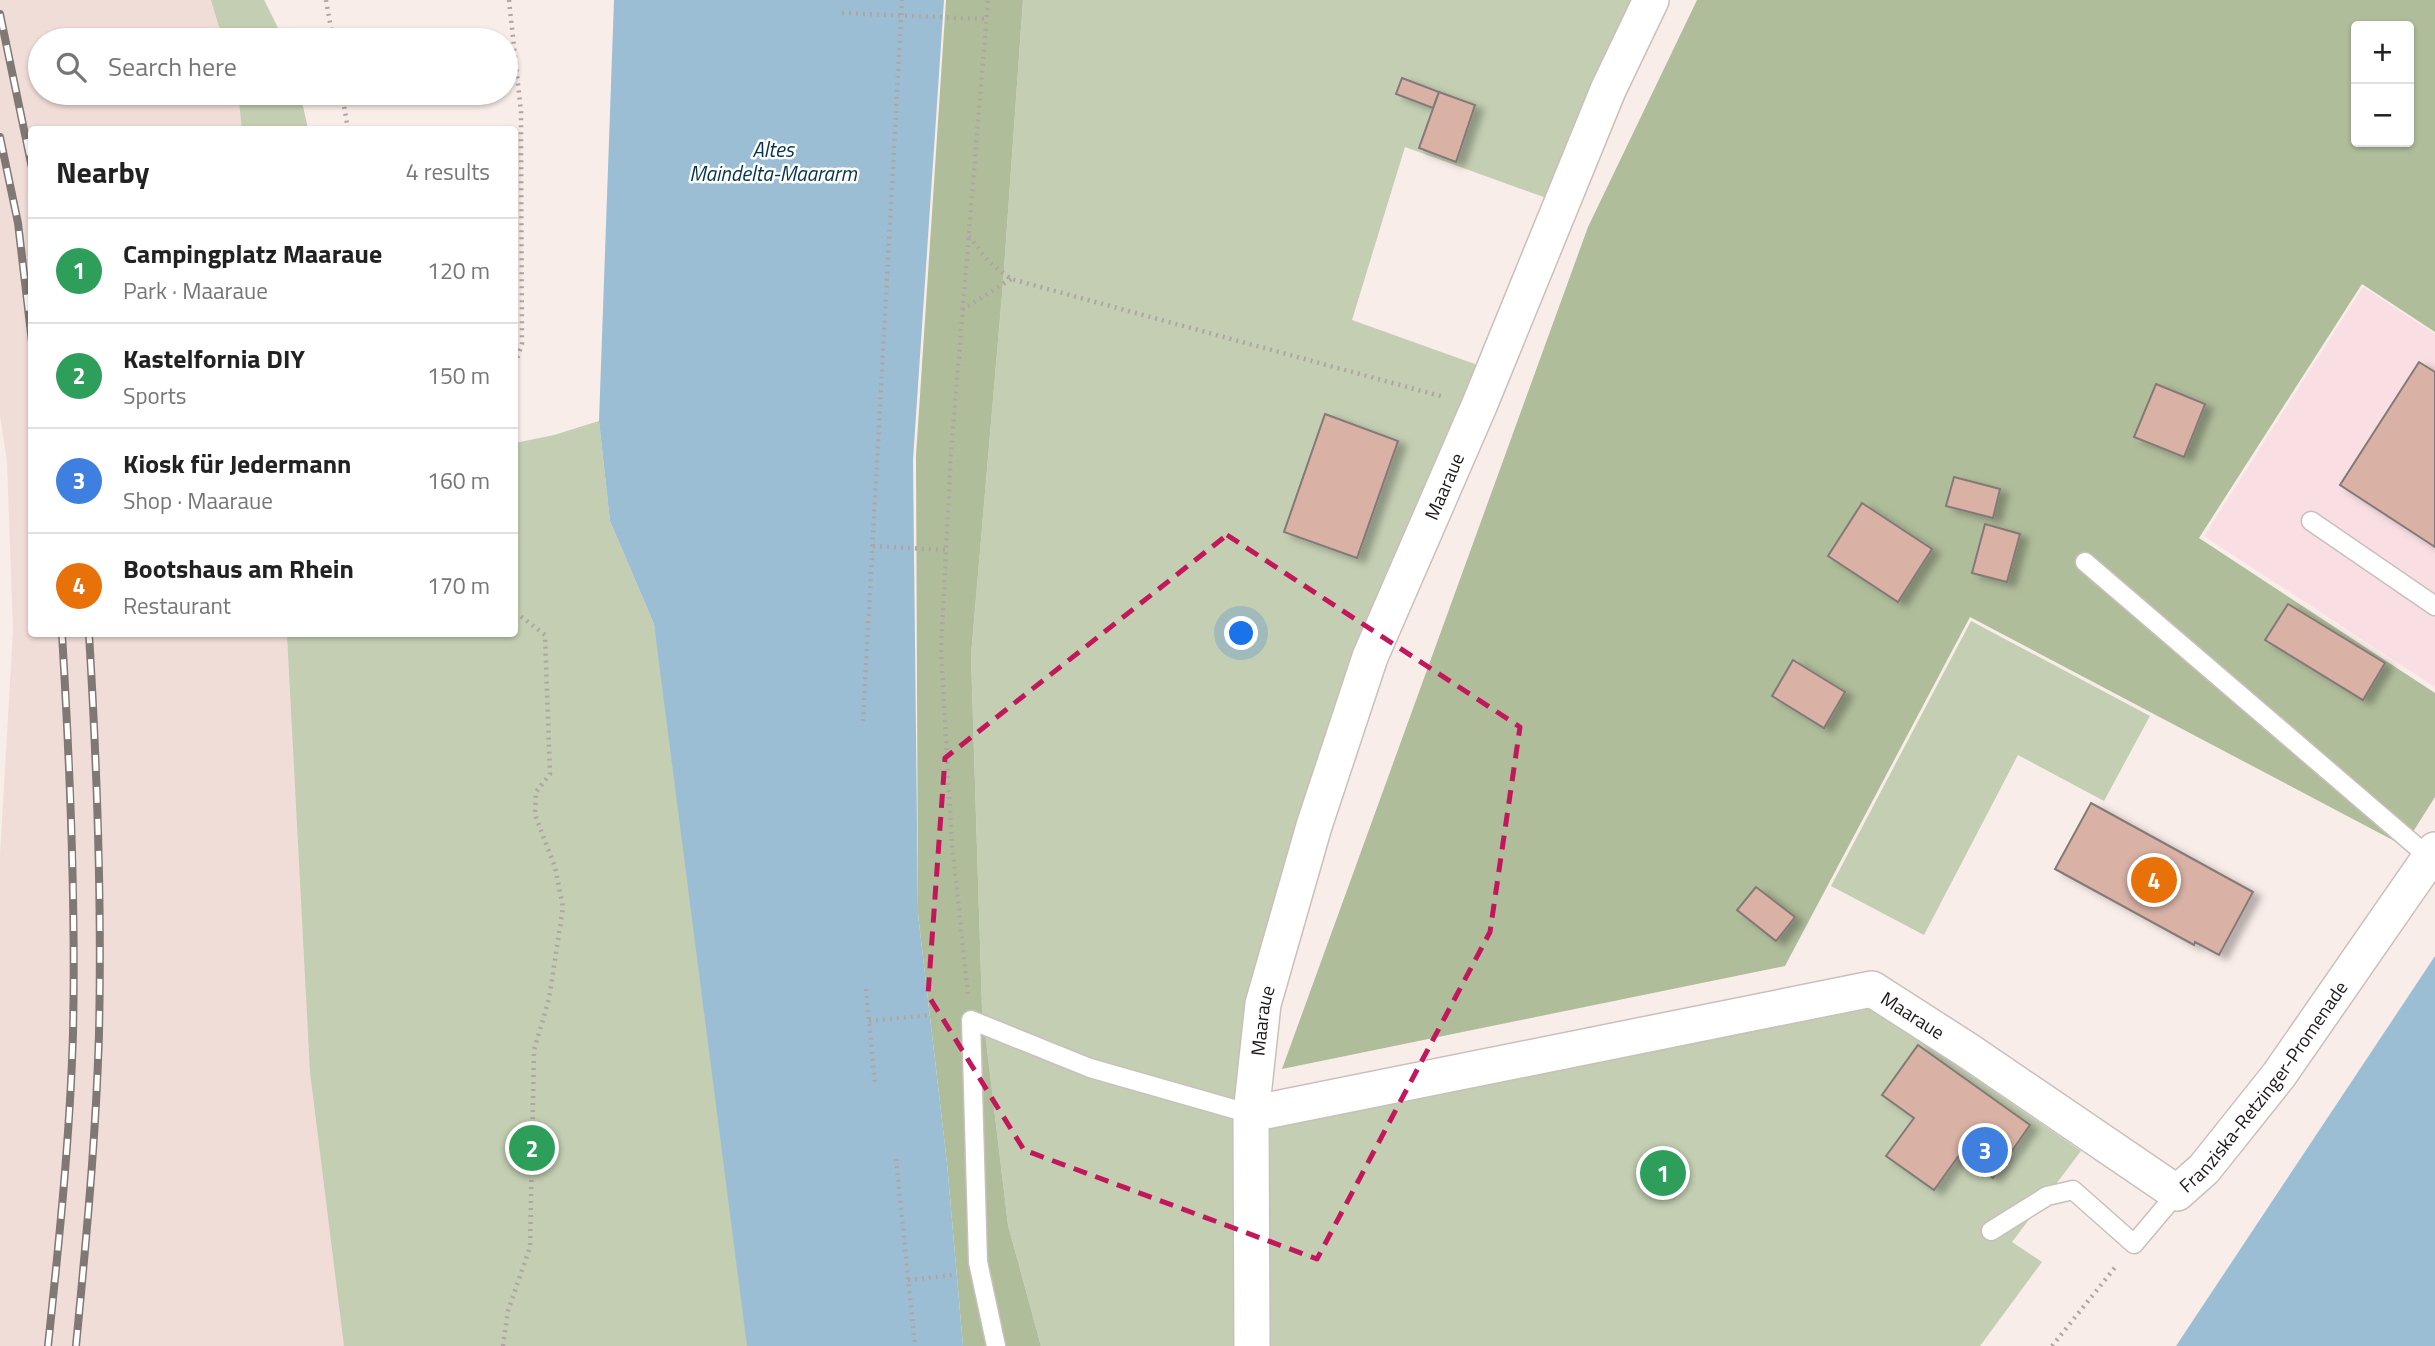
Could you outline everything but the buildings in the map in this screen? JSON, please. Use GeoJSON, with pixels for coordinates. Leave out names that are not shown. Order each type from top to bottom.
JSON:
{"type":"FeatureCollection","features":[{"type":"Feature","properties":{"kind":"street","name":"Maaraue"},"geometry":{"type":"LineString","coordinates":[[1651,0],[1608,90],[1479,406],[1370,657],[1314,826],[1263,1004],[1251,1114],[1872,989],[2177,1193]]}},
{"type":"Feature","properties":{"kind":"street","name":"Franziska-Retzinger-Promenade"},"geometry":{"type":"LineString","coordinates":[[2177,1193],[2204,1169],[2279,1075],[2432,854]]}},
{"type":"Feature","properties":{"kind":"street"},"geometry":{"type":"LineString","coordinates":[[1251,1114],[1252,1346]]}},
{"type":"Feature","properties":{"kind":"lane"},"geometry":{"type":"LineString","coordinates":[[2311,522],[2435,606]]}},
{"type":"Feature","properties":{"kind":"lane"},"geometry":{"type":"LineString","coordinates":[[2085,562],[2432,854]]}},
{"type":"Feature","properties":{"kind":"lane"},"geometry":{"type":"LineString","coordinates":[[996,1346],[978,1262],[971,1020],[1090,1068],[1251,1114]]}},
{"type":"Feature","properties":{"kind":"lane"},"geometry":{"type":"LineString","coordinates":[[1991,1231],[2047,1196],[2073,1190],[2134,1244]]}},
{"type":"Feature","properties":{"kind":"lane","name":"Franziska-Retzinger-Promenade"},"geometry":{"type":"LineString","coordinates":[[2134,1244],[2177,1193]]}},
{"type":"Feature","properties":{"kind":"path"},"geometry":{"type":"LineString","coordinates":[[326,0],[331,28]]}},
{"type":"Feature","properties":{"kind":"path"},"geometry":{"type":"LineString","coordinates":[[509,0],[512,28]]}},
{"type":"Feature","properties":{"kind":"path"},"geometry":{"type":"LineString","coordinates":[[863,721],[902,0]]}},
{"type":"Feature","properties":{"kind":"path"},"geometry":{"type":"LineString","coordinates":[[971,1020],[952,845],[942,664],[951,453],[988,0]]}},
{"type":"Feature","properties":{"kind":"path"},"geometry":{"type":"LineString","coordinates":[[842,13],[987,19]]}},
{"type":"Feature","properties":{"kind":"path"},"geometry":{"type":"LineString","coordinates":[[518,84],[521,112],[522,344],[518,356]]}},
{"type":"Feature","properties":{"kind":"path"},"geometry":{"type":"LineString","coordinates":[[344,105],[347,126]]}},
{"type":"Feature","properties":{"kind":"path"},"geometry":{"type":"LineString","coordinates":[[969,236],[988,261],[1011,279],[1479,406]]}},
{"type":"Feature","properties":{"kind":"path"},"geometry":{"type":"LineString","coordinates":[[962,310],[1011,279]]}},
{"type":"Feature","properties":{"kind":"path"},"geometry":{"type":"LineString","coordinates":[[873,546],[946,550]]}},
{"type":"Feature","properties":{"kind":"path"},"geometry":{"type":"LineString","coordinates":[[503,1346],[508,1311],[530,1247],[534,1050],[549,999],[562,907],[555,867],[535,815],[536,792],[550,774],[545,635],[518,614]]}},
{"type":"Feature","properties":{"kind":"path"},"geometry":{"type":"LineString","coordinates":[[866,989],[875,1085]]}},
{"type":"Feature","properties":{"kind":"path"},"geometry":{"type":"LineString","coordinates":[[869,1021],[930,1015]]}},
{"type":"Feature","properties":{"kind":"path"},"geometry":{"type":"LineString","coordinates":[[896,1158],[915,1346]]}},
{"type":"Feature","properties":{"kind":"path"},"geometry":{"type":"LineString","coordinates":[[2052,1346],[2134,1244]]}},
{"type":"Feature","properties":{"kind":"path"},"geometry":{"type":"LineString","coordinates":[[908,1280],[957,1274]]}},
{"type":"Feature","properties":{"kind":"highlighted area"},"geometry":{"type":"Polygon","coordinates":[[[1227,535],[1520,727],[1490,932],[1317,1259],[1024,1150],[928,995],[945,758],[1227,535]]]}},
{"type":"Feature","properties":{"kind":"shaded area"},"geometry":{"type":"Polygon","coordinates":[[[0,0],[264,0],[278,28],[28,28],[28,105],[303,105],[307,126],[28,126],[28,637],[404,637],[379,1346],[0,1346],[0,855],[13,630],[7,462],[0,416],[0,0]]]}},
{"type":"Feature","properties":{"kind":"shaded area"},"geometry":{"type":"Polygon","coordinates":[[[2363,287],[2435,334],[2435,687],[2204,536],[2363,287]]]}},
{"type":"Feature","properties":{"kind":"green space"},"geometry":{"type":"Polygon","coordinates":[[[211,0],[264,0],[278,28],[219,28],[211,0]]]}},
{"type":"Feature","properties":{"kind":"green space"},"geometry":{"type":"Polygon","coordinates":[[[946,0],[1023,0],[1003,283],[971,656],[982,1007],[1008,1225],[1041,1346],[963,1346],[947,1163],[918,914],[916,456],[946,0]]]}},
{"type":"Feature","properties":{"kind":"green space"},"geometry":{"type":"Polygon","coordinates":[[[1023,0],[1640,0],[1552,200],[1405,147],[1352,320],[1486,368],[1263,1004],[1252,1346],[1041,1346],[1008,1225],[982,1007],[971,656],[1003,283],[1023,0]]]}},
{"type":"Feature","properties":{"kind":"green space"},"geometry":{"type":"Polygon","coordinates":[[[1697,0],[2435,0],[2435,332],[2362,284],[2199,538],[2435,693],[2435,797],[2404,846],[1970,617],[1785,966],[1282,1069],[1588,227],[1697,0]]]}},
{"type":"Feature","properties":{"kind":"green space"},"geometry":{"type":"Polygon","coordinates":[[[239,105],[303,105],[307,126],[242,126],[239,105]]]}},
{"type":"Feature","properties":{"kind":"green space"},"geometry":{"type":"Polygon","coordinates":[[[599,421],[610,521],[654,624],[672,730],[749,1346],[344,1346],[310,1072],[287,637],[518,637],[518,442],[599,421]]]}},
{"type":"Feature","properties":{"kind":"green space"},"geometry":{"type":"Polygon","coordinates":[[[1971,621],[2150,716],[2104,801],[2018,755],[1924,935],[1831,886],[1971,621]]]}},
{"type":"Feature","properties":{"kind":"green space"},"geometry":{"type":"Polygon","coordinates":[[[1868,1004],[2081,1151],[2012,1242],[2042,1262],[1980,1346],[1261,1346],[1262,1121],[1868,1004]]]}},
{"type":"Feature","properties":{"kind":"water","name":"Altes Maindelta-Maararm"},"geometry":{"type":"Polygon","coordinates":[[[614,0],[944,0],[913,460],[918,914],[947,1163],[963,1346],[747,1346],[654,624],[610,521],[599,421],[614,0]]]}},
{"type":"Feature","properties":{"kind":"water"},"geometry":{"type":"Polygon","coordinates":[[[2435,956],[2435,1346],[2176,1346],[2435,956]]]}},
{"type":"Feature","properties":{"kind":"railway"},"geometry":{"type":"LineString","coordinates":[[0,14],[28,149]]}},
{"type":"Feature","properties":{"kind":"railway"},"geometry":{"type":"LineString","coordinates":[[0,137],[18,223],[28,308]]}},
{"type":"Feature","properties":{"kind":"railway"},"geometry":{"type":"LineString","coordinates":[[48,1346],[67,1150],[73,1033],[72,833],[62,637]]}},
{"type":"Feature","properties":{"kind":"railway"},"geometry":{"type":"LineString","coordinates":[[76,1346],[93,1150],[99,1033],[98,833],[89,637]]}},
{"type":"Feature","properties":{"kind":"place","name":"Bootshaus am Rhein"},"geometry":{"type":"Point","coordinates":[2154,880]}},
{"type":"Feature","properties":{"kind":"place","name":"Kastelfornia DIY"},"geometry":{"type":"Point","coordinates":[532,1148]}},
{"type":"Feature","properties":{"kind":"place","name":"Kiosk für Jedermann"},"geometry":{"type":"Point","coordinates":[1985,1150]}},
{"type":"Feature","properties":{"kind":"place","name":"Campingplatz Maaraue"},"geometry":{"type":"Point","coordinates":[1663,1173]}}]}
